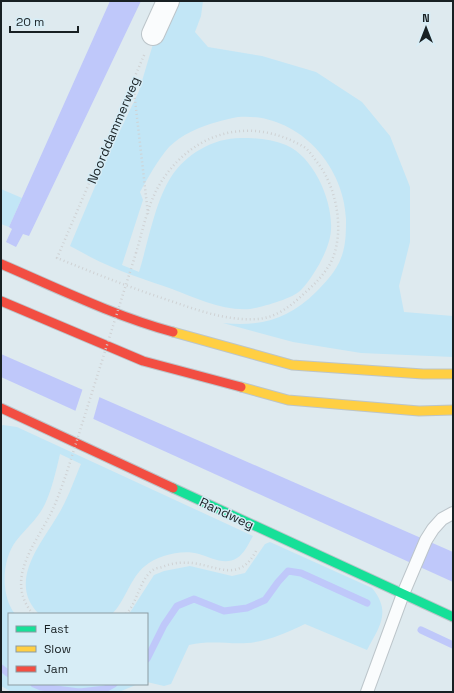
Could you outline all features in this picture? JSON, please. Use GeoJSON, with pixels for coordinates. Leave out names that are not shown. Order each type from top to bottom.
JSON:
{"type":"FeatureCollection","features":[{"type":"Feature","properties":{"kind":"main road"},"geometry":{"type":"LineString","coordinates":[[1,264],[65,292],[155,327],[292,365],[423,374],[453,374]]}},
{"type":"Feature","properties":{"kind":"main road"},"geometry":{"type":"LineString","coordinates":[[1,301],[143,361],[288,400],[420,411],[453,410]]}},
{"type":"Feature","properties":{"kind":"main road","name":"Randweg"},"geometry":{"type":"LineString","coordinates":[[1,408],[453,617]]}},
{"type":"Feature","properties":{"kind":"street"},"geometry":{"type":"LineString","coordinates":[[153,34],[168,1]]}},
{"type":"Feature","properties":{"kind":"lane"},"geometry":{"type":"LineString","coordinates":[[367,692],[403,594],[426,540],[442,519],[453,513]]}},
{"type":"Feature","properties":{"kind":"path","name":"Noorddammerweg"},"geometry":{"type":"LineString","coordinates":[[148,215],[157,190],[171,170],[190,149],[215,135],[238,131],[266,132],[305,147],[327,174],[337,207],[337,238],[331,262],[321,278],[292,305],[274,315],[257,319],[213,316],[121,284],[57,258],[153,34]]}},
{"type":"Feature","properties":{"kind":"path"},"geometry":{"type":"LineString","coordinates":[[32,613],[25,605],[21,588],[22,568],[52,512],[66,475],[148,215],[133,82]]}},
{"type":"Feature","properties":{"kind":"path"},"geometry":{"type":"LineString","coordinates":[[127,613],[140,587],[153,570],[172,563],[193,563],[221,571],[234,571],[245,564],[254,554],[260,543],[263,530]]}},
{"type":"Feature","properties":{"kind":"shaded area"},"geometry":{"type":"Polygon","coordinates":[[[177,1],[203,1],[201,16],[195,32],[208,47],[262,56],[316,72],[362,102],[390,136],[410,187],[410,242],[399,286],[404,312],[453,316],[453,357],[361,353],[293,342],[223,323],[250,324],[285,315],[306,301],[316,292],[334,272],[343,253],[346,219],[343,199],[336,179],[326,161],[313,146],[297,133],[279,123],[259,118],[233,118],[198,129],[185,135],[169,147],[157,163],[140,192],[143,200],[122,265],[139,272],[152,223],[165,187],[184,161],[201,149],[220,141],[241,138],[264,139],[286,145],[305,159],[320,181],[329,206],[331,230],[328,245],[316,270],[306,284],[297,293],[277,302],[250,309],[219,306],[121,271],[70,246],[107,158],[139,91],[156,34],[177,1]]]}},
{"type":"Feature","properties":{"kind":"shaded area"},"geometry":{"type":"Polygon","coordinates":[[[1,189],[22,198],[9,227],[1,224],[1,189]]]}},
{"type":"Feature","properties":{"kind":"shaded area"},"geometry":{"type":"Polygon","coordinates":[[[1,426],[17,427],[253,536],[242,554],[232,560],[223,561],[186,552],[171,554],[150,562],[135,577],[113,613],[38,613],[30,602],[26,589],[26,576],[36,551],[62,509],[81,464],[60,454],[52,486],[45,504],[35,519],[16,541],[8,557],[5,587],[10,606],[14,613],[8,613],[8,685],[136,685],[119,692],[12,692],[1,686],[1,426]]]}},
{"type":"Feature","properties":{"kind":"shaded area"},"geometry":{"type":"Polygon","coordinates":[[[270,542],[372,588],[381,605],[382,619],[367,650],[305,624],[262,641],[247,643],[218,642],[189,645],[171,684],[164,686],[148,682],[148,613],[130,613],[154,575],[164,571],[190,566],[232,576],[245,573],[265,544],[270,542]]]}},
{"type":"Feature","properties":{"kind":"water"},"geometry":{"type":"Polygon","coordinates":[[[110,1],[141,1],[29,236],[23,234],[16,247],[6,242],[12,229],[9,227],[110,1]]]}},
{"type":"Feature","properties":{"kind":"water"},"geometry":{"type":"Polygon","coordinates":[[[1,354],[453,552],[453,582],[1,377],[1,354]]]}},
{"type":"Feature","properties":{"kind":"pier"},"geometry":{"type":"Polygon","coordinates":[[[83,388],[100,395],[93,420],[75,412],[83,388]]]}},
{"type":"Feature","properties":{"kind":"waterway"},"geometry":{"type":"LineString","coordinates":[[148,657],[164,625],[177,606],[194,599],[224,611],[247,608],[265,600],[288,571],[301,573],[367,603]]}},
{"type":"Feature","properties":{"kind":"waterway"},"geometry":{"type":"LineString","coordinates":[[421,630],[453,645]]}},
{"type":"Feature","properties":{"kind":"waterway"},"geometry":{"type":"LineString","coordinates":[[1,668],[8,673]]}},
{"type":"Feature","properties":{"kind":"waterway"},"geometry":{"type":"LineString","coordinates":[[36,685],[41,687],[79,692]]}},
{"type":"Feature","properties":{"kind":"waterway"},"geometry":{"type":"LineString","coordinates":[[80,692],[105,689],[112,685]]}},
{"type":"Feature","properties":{"kind":"traffic: fast"},"geometry":{"type":"LineString","coordinates":[[173,488],[453,617]]}},
{"type":"Feature","properties":{"kind":"traffic: slow"},"geometry":{"type":"LineString","coordinates":[[173,332],[292,365],[423,374],[453,374]]}},
{"type":"Feature","properties":{"kind":"traffic: slow"},"geometry":{"type":"LineString","coordinates":[[241,387],[288,400],[419,411],[453,410]]}},
{"type":"Feature","properties":{"kind":"traffic: jam"},"geometry":{"type":"LineString","coordinates":[[1,264],[107,310],[173,332]]}},
{"type":"Feature","properties":{"kind":"traffic: jam"},"geometry":{"type":"LineString","coordinates":[[1,301],[143,361],[241,387]]}},
{"type":"Feature","properties":{"kind":"traffic: jam"},"geometry":{"type":"LineString","coordinates":[[1,408],[173,488]]}}]}
